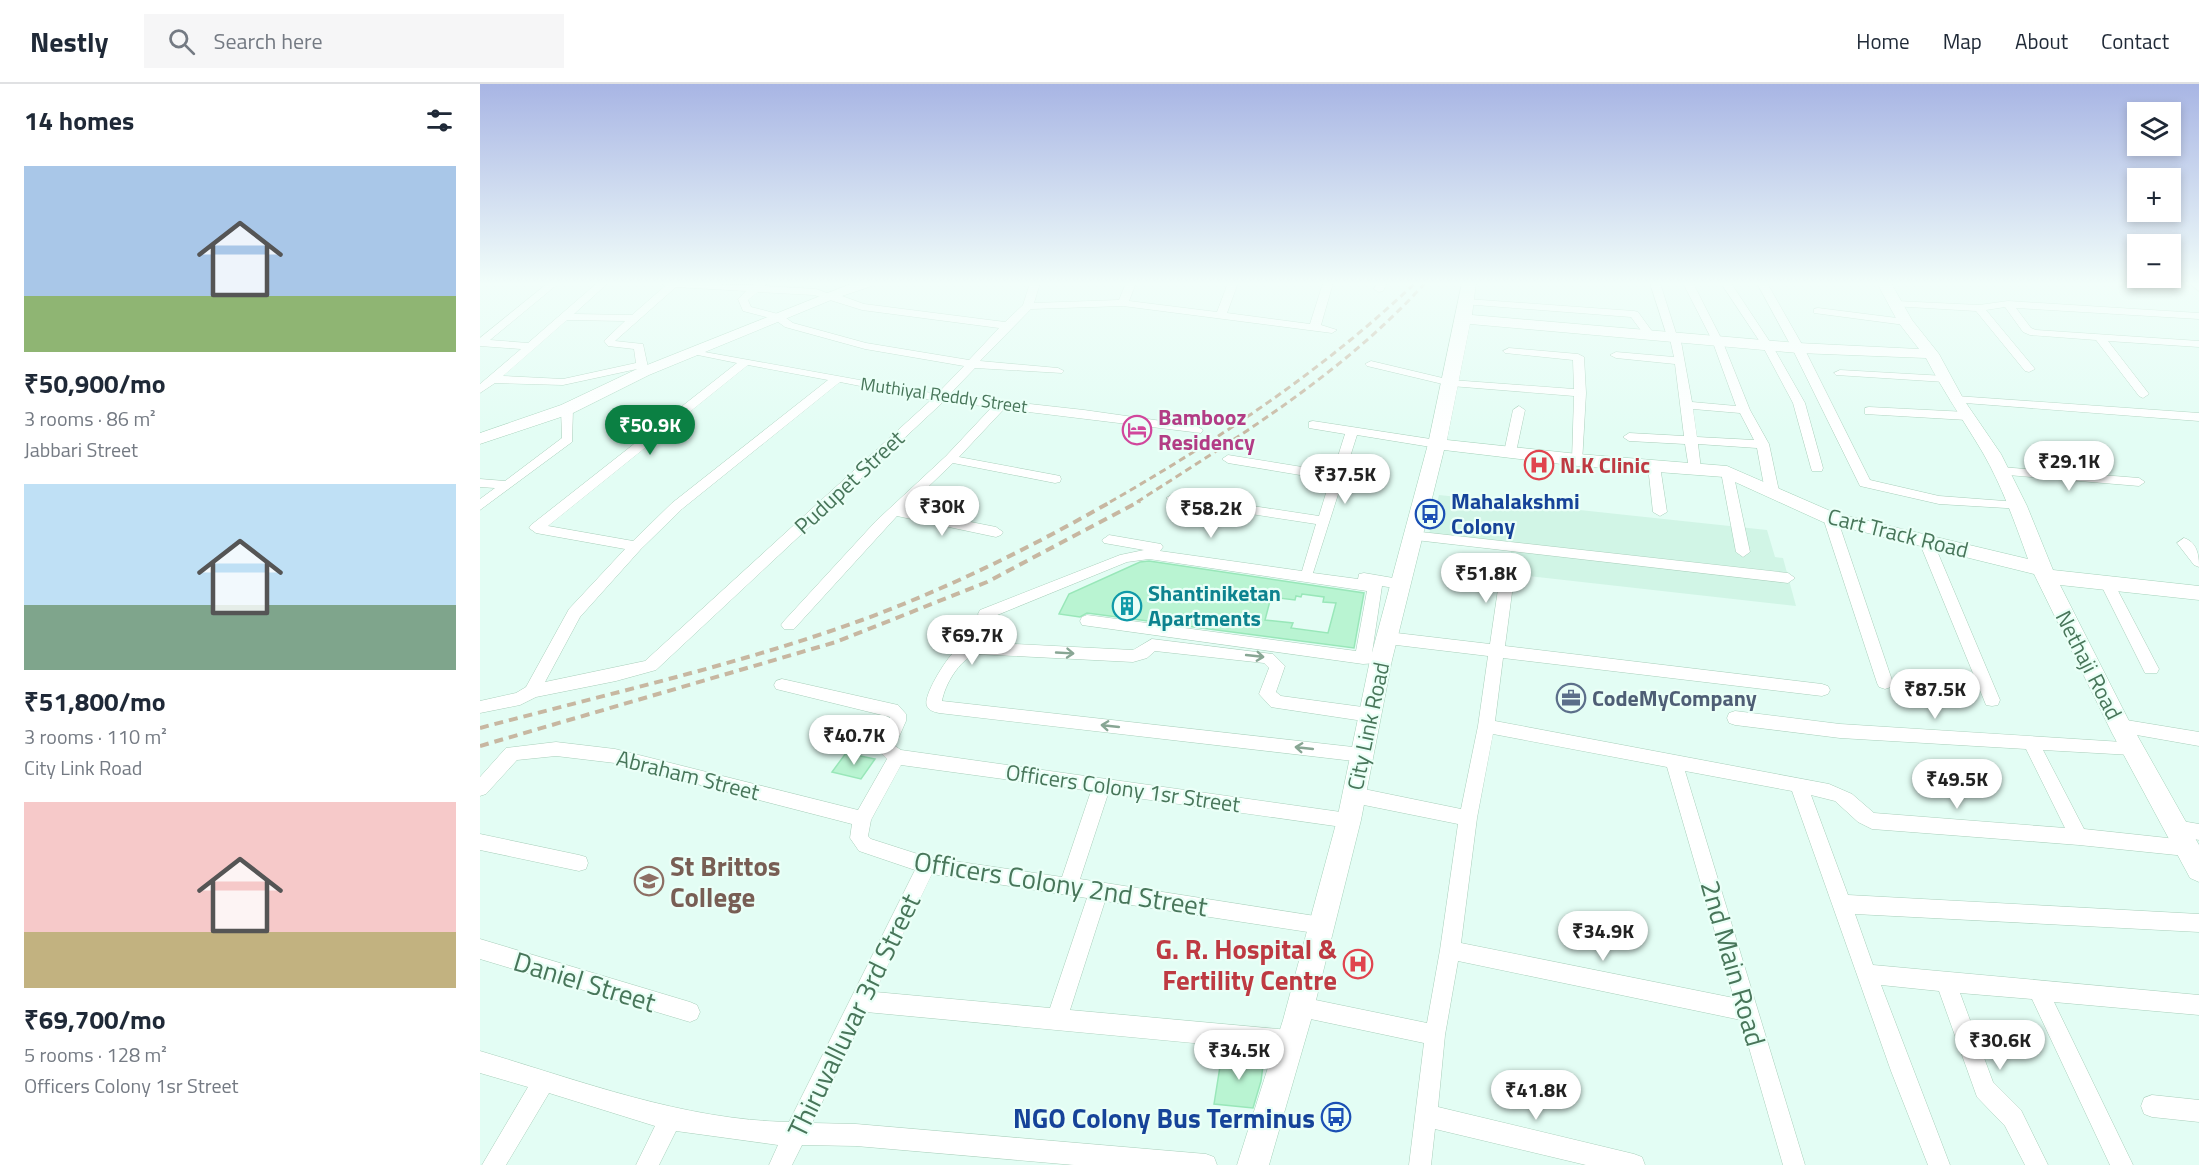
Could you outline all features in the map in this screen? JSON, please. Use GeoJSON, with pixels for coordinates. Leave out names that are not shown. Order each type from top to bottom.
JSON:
{"type":"FeatureCollection","features":[{"type":"Feature","properties":{"kind":"street"},"geometry":{"type":"LineString","coordinates":[[480,343],[492,333]]}},
{"type":"Feature","properties":{"kind":"street"},"geometry":{"type":"LineString","coordinates":[[480,390],[543,333]]}},
{"type":"Feature","properties":{"kind":"street"},"geometry":{"type":"LineString","coordinates":[[618,333],[609,343],[638,345],[642,368]]}},
{"type":"Feature","properties":{"kind":"street"},"geometry":{"type":"LineString","coordinates":[[480,375],[563,382],[642,368],[736,333]]}},
{"type":"Feature","properties":{"kind":"street"},"geometry":{"type":"LineString","coordinates":[[820,333],[865,346],[972,364],[1058,371]]}},
{"type":"Feature","properties":{"kind":"street","name":"Pudupet Street"},"geometry":{"type":"LineString","coordinates":[[532,691],[647,668],[940,398],[999,333]]}},
{"type":"Feature","properties":{"kind":"street","name":"City Link Road"},"geometry":{"type":"LineString","coordinates":[[1253,1165],[1301,1007],[1349,820],[1370,715],[1372,659],[1388,638],[1437,444],[1461,333]]}},
{"type":"Feature","properties":{"kind":"street"},"geometry":{"type":"LineString","coordinates":[[1646,333],[1798,348],[1931,354]]}},
{"type":"Feature","properties":{"kind":"street"},"geometry":{"type":"LineString","coordinates":[[1714,333],[1744,410],[1762,444],[1772,491]]}},
{"type":"Feature","properties":{"kind":"street"},"geometry":{"type":"LineString","coordinates":[[1759,333],[1799,403],[1817,468]]}},
{"type":"Feature","properties":{"kind":"street"},"geometry":{"type":"LineString","coordinates":[[1790,333],[1864,483],[1939,500],[2018,506]]}},
{"type":"Feature","properties":{"kind":"street","name":"Nethaji Road"},"geometry":{"type":"LineString","coordinates":[[1914,333],[1931,354],[1956,400],[1996,463],[2018,506],[2044,572],[2120,726],[2176,828],[2193,840],[2199,870]]}},
{"type":"Feature","properties":{"kind":"street"},"geometry":{"type":"LineString","coordinates":[[2000,333],[2029,369]]}},
{"type":"Feature","properties":{"kind":"street"},"geometry":{"type":"LineString","coordinates":[[2047,333],[2199,344]]}},
{"type":"Feature","properties":{"kind":"street"},"geometry":{"type":"LineString","coordinates":[[1673,336],[1680,361],[1687,405],[1689,440],[1695,469]]}},
{"type":"Feature","properties":{"kind":"street"},"geometry":{"type":"LineString","coordinates":[[2099,338],[2143,394]]}},
{"type":"Feature","properties":{"kind":"street"},"geometry":{"type":"LineString","coordinates":[[480,343],[530,345]]}},
{"type":"Feature","properties":{"kind":"street","name":"Muthiyal Reddy Street"},"geometry":{"type":"LineString","coordinates":[[692,351],[940,398],[1197,430]]}},
{"type":"Feature","properties":{"kind":"street"},"geometry":{"type":"LineString","coordinates":[[1509,351],[1578,357],[1580,393],[1578,460]]}},
{"type":"Feature","properties":{"kind":"street"},"geometry":{"type":"LineString","coordinates":[[1616,355],[1680,361]]}},
{"type":"Feature","properties":{"kind":"street"},"geometry":{"type":"LineString","coordinates":[[636,546],[536,528],[745,362]]}},
{"type":"Feature","properties":{"kind":"street"},"geometry":{"type":"LineString","coordinates":[[1371,364],[1451,382],[1580,393]]}},
{"type":"Feature","properties":{"kind":"street"},"geometry":{"type":"LineString","coordinates":[[480,439],[567,409],[642,368]]}},
{"type":"Feature","properties":{"kind":"street"},"geometry":{"type":"LineString","coordinates":[[1840,374],[1945,379]]}},
{"type":"Feature","properties":{"kind":"street"},"geometry":{"type":"LineString","coordinates":[[480,707],[520,699],[532,691],[574,613],[636,546],[677,506],[837,379]]}},
{"type":"Feature","properties":{"kind":"street"},"geometry":{"type":"LineString","coordinates":[[1956,400],[2199,417]]}},
{"type":"Feature","properties":{"kind":"street"},"geometry":{"type":"LineString","coordinates":[[789,625],[894,511],[950,459],[1002,404]]}},
{"type":"Feature","properties":{"kind":"street"},"geometry":{"type":"LineString","coordinates":[[1687,405],[1744,410]]}},
{"type":"Feature","properties":{"kind":"street"},"geometry":{"type":"LineString","coordinates":[[480,506],[568,439],[567,409]]}},
{"type":"Feature","properties":{"kind":"street"},"geometry":{"type":"LineString","coordinates":[[1510,452],[1519,410]]}},
{"type":"Feature","properties":{"kind":"street"},"geometry":{"type":"LineString","coordinates":[[1869,411],[1967,416]]}},
{"type":"Feature","properties":{"kind":"street"},"geometry":{"type":"LineString","coordinates":[[1313,425],[1437,444]]}},
{"type":"Feature","properties":{"kind":"street"},"geometry":{"type":"LineString","coordinates":[[1308,570],[1352,432]]}},
{"type":"Feature","properties":{"kind":"street"},"geometry":{"type":"LineString","coordinates":[[1629,437],[1762,444]]}},
{"type":"Feature","properties":{"kind":"street","name":"Cart Track Road"},"geometry":{"type":"LineString","coordinates":[[1437,444],[1578,460],[1727,472],[1830,518],[1925,539],[2044,572],[2108,585],[2199,593]]}},
{"type":"Feature","properties":{"kind":"street"},"geometry":{"type":"LineString","coordinates":[[950,459],[1055,479]]}},
{"type":"Feature","properties":{"kind":"street"},"geometry":{"type":"LineString","coordinates":[[1228,459],[1338,477]]}},
{"type":"Feature","properties":{"kind":"street"},"geometry":{"type":"LineString","coordinates":[[1996,463],[2139,482]]}},
{"type":"Feature","properties":{"kind":"street"},"geometry":{"type":"LineString","coordinates":[[1654,466],[1660,512]]}},
{"type":"Feature","properties":{"kind":"street"},"geometry":{"type":"LineString","coordinates":[[1727,472],[1743,552]]}},
{"type":"Feature","properties":{"kind":"street"},"geometry":{"type":"LineString","coordinates":[[480,483],[506,485]]}},
{"type":"Feature","properties":{"kind":"street"},"geometry":{"type":"LineString","coordinates":[[1173,498],[1323,520]]}},
{"type":"Feature","properties":{"kind":"street"},"geometry":{"type":"LineString","coordinates":[[894,511],[996,532]]}},
{"type":"Feature","properties":{"kind":"street"},"geometry":{"type":"LineString","coordinates":[[1830,518],[1885,683]]}},
{"type":"Feature","properties":{"kind":"street"},"geometry":{"type":"LineString","coordinates":[[1412,536],[1788,578]]}},
{"type":"Feature","properties":{"kind":"street"},"geometry":{"type":"LineString","coordinates":[[1925,539],[1992,700]]}},
{"type":"Feature","properties":{"kind":"street"},"geometry":{"type":"LineString","coordinates":[[1109,540],[1400,584]]}},
{"type":"Feature","properties":{"kind":"street"},"geometry":{"type":"LineString","coordinates":[[2184,543],[2199,562]]}},
{"type":"Feature","properties":{"kind":"street"},"geometry":{"type":"LineString","coordinates":[[985,614],[1125,558],[1149,554],[1376,587],[1372,659],[1086,621]]}},
{"type":"Feature","properties":{"kind":"street"},"geometry":{"type":"LineString","coordinates":[[1420,1165],[1428,1116],[1435,1035],[1450,950],[1467,818],[1486,726],[1509,562]]}},
{"type":"Feature","properties":{"kind":"street"},"geometry":{"type":"LineString","coordinates":[[2108,585],[2151,669]]}},
{"type":"Feature","properties":{"kind":"street"},"geometry":{"type":"LineString","coordinates":[[1388,638],[1822,690]]}},
{"type":"Feature","properties":{"kind":"street"},"geometry":{"type":"LineString","coordinates":[[1362,755],[939,707],[934,704],[935,696],[959,654],[966,649],[1133,656],[1142,654],[1152,645],[1268,658],[1277,666],[1268,694],[1271,699],[1277,702],[1370,715]]}},
{"type":"Feature","properties":{"kind":"street"},"geometry":{"type":"LineString","coordinates":[[782,685],[892,710],[898,714],[885,749],[897,757],[862,819]]}},
{"type":"Feature","properties":{"kind":"street"},"geometry":{"type":"LineString","coordinates":[[1735,718],[1840,731],[2032,744],[2132,748]]}},
{"type":"Feature","properties":{"kind":"street"},"geometry":{"type":"LineString","coordinates":[[1486,726],[1798,785],[1842,796],[1849,800],[1863,817],[1872,821],[2079,837],[2193,840]]}},
{"type":"Feature","properties":{"kind":"street"},"geometry":{"type":"LineString","coordinates":[[2120,726],[2199,739]]}},
{"type":"Feature","properties":{"kind":"street"},"geometry":{"type":"LineString","coordinates":[[2032,744],[2079,837]]}},
{"type":"Feature","properties":{"kind":"street","name":"Abraham Street"},"geometry":{"type":"LineString","coordinates":[[480,789],[512,753],[556,749],[615,756],[862,819]]}},
{"type":"Feature","properties":{"kind":"street","name":"Officers Colony 1sr Street"},"geometry":{"type":"LineString","coordinates":[[897,757],[1349,820]]}},
{"type":"Feature","properties":{"kind":"street","name":"2nd Main Road"},"geometry":{"type":"LineString","coordinates":[[1674,761],[1794,1165]]}},
{"type":"Feature","properties":{"kind":"street"},"geometry":{"type":"LineString","coordinates":[[1068,886],[1102,785]]}},
{"type":"Feature","properties":{"kind":"street"},"geometry":{"type":"LineString","coordinates":[[1798,785],[1843,904],[1906,1086],[1939,1165]]}},
{"type":"Feature","properties":{"kind":"street"},"geometry":{"type":"LineString","coordinates":[[1354,795],[1467,818]]}},
{"type":"Feature","properties":{"kind":"street","name":"Officers Colony 2nd Street"},"geometry":{"type":"LineString","coordinates":[[862,819],[859,838],[865,845],[927,865],[1321,925]]}},
{"type":"Feature","properties":{"kind":"street"},"geometry":{"type":"LineString","coordinates":[[480,842],[579,863]]}},
{"type":"Feature","properties":{"kind":"street","name":"Thiruvalluvar 3rd Street"},"geometry":{"type":"LineString","coordinates":[[780,1165],[927,865]]}},
{"type":"Feature","properties":{"kind":"street"},"geometry":{"type":"LineString","coordinates":[[1057,1019],[1099,891]]}},
{"type":"Feature","properties":{"kind":"street"},"geometry":{"type":"LineString","coordinates":[[1843,904],[2199,923]]}},
{"type":"Feature","properties":{"kind":"street","name":"Daniel Street"},"geometry":{"type":"LineString","coordinates":[[480,950],[690,1012]]}},
{"type":"Feature","properties":{"kind":"street"},"geometry":{"type":"LineString","coordinates":[[1450,950],[1747,1011]]}},
{"type":"Feature","properties":{"kind":"street"},"geometry":{"type":"LineString","coordinates":[[1867,975],[2199,1005]]}},
{"type":"Feature","properties":{"kind":"street"},"geometry":{"type":"LineString","coordinates":[[1946,981],[1985,1089],[2013,1118],[2037,1165]]}},
{"type":"Feature","properties":{"kind":"street"},"geometry":{"type":"LineString","coordinates":[[2038,990],[2122,1165]]}},
{"type":"Feature","properties":{"kind":"street"},"geometry":{"type":"LineString","coordinates":[[859,1001],[1289,1041]]}},
{"type":"Feature","properties":{"kind":"street"},"geometry":{"type":"LineString","coordinates":[[1301,1007],[1435,1035]]}},
{"type":"Feature","properties":{"kind":"street"},"geometry":{"type":"LineString","coordinates":[[480,1062],[670,1119],[762,1133],[856,1135],[1206,1165]]}},
{"type":"Feature","properties":{"kind":"street"},"geometry":{"type":"LineString","coordinates":[[493,1165],[544,1081]]}},
{"type":"Feature","properties":{"kind":"street"},"geometry":{"type":"LineString","coordinates":[[2152,1106],[2199,1111]]}},
{"type":"Feature","properties":{"kind":"street"},"geometry":{"type":"LineString","coordinates":[[1428,1116],[1634,1165]]}},
{"type":"Feature","properties":{"kind":"street"},"geometry":{"type":"LineString","coordinates":[[647,1165],[670,1119]]}},
{"type":"Feature","properties":{"kind":"shaded area"},"geometry":{"type":"Polygon","coordinates":[[[1439,495],[1767,530],[1775,557],[1783,558],[1796,606],[1511,574],[1511,550],[1427,542],[1439,495]]]}},
{"type":"Feature","properties":{"kind":"building","name":"Shantiniketan Apartments"},"geometry":{"type":"Polygon","coordinates":[[[1149,561],[1364,593],[1354,648],[1087,613],[1080,617],[1059,614],[1069,594],[1140,562],[1149,561]],[[1302,594],[1301,597],[1296,596],[1295,600],[1271,597],[1265,620],[1293,623],[1291,628],[1328,633],[1336,603],[1323,602],[1324,597],[1302,594]]]}},
{"type":"Feature","properties":{"kind":"building"},"geometry":{"type":"Polygon","coordinates":[[[846,753],[875,759],[861,779],[832,772],[846,753]]]}},
{"type":"Feature","properties":{"kind":"building"},"geometry":{"type":"Polygon","coordinates":[[[1222,1054],[1264,1058],[1261,1081],[1253,1108],[1214,1104],[1222,1054]]]}},
{"type":"Feature","properties":{"kind":"railway"},"geometry":{"type":"LineString","coordinates":[[1110,502],[1229,429],[1306,375],[1357,333]]}},
{"type":"Feature","properties":{"kind":"railway"},"geometry":{"type":"LineString","coordinates":[[1137,502],[1288,402],[1325,375],[1374,333]]}},
{"type":"Feature","properties":{"kind":"railway"},"geometry":{"type":"LineString","coordinates":[[480,728],[720,665],[862,620],[990,566],[1112,501]]}},
{"type":"Feature","properties":{"kind":"railway"},"geometry":{"type":"LineString","coordinates":[[480,746],[836,642],[987,582],[1140,501]]}},
{"type":"Feature","properties":{"kind":"place","name":"Bambooz Residency"},"geometry":{"type":"Point","coordinates":[1137,430]}},
{"type":"Feature","properties":{"kind":"place","name":"N.K Clinic"},"geometry":{"type":"Point","coordinates":[1539,465]}},
{"type":"Feature","properties":{"kind":"place","name":"Mahalakshmi Colony"},"geometry":{"type":"Point","coordinates":[1430,514]}},
{"type":"Feature","properties":{"kind":"place","name":"Shantiniketan Apartments"},"geometry":{"type":"Point","coordinates":[1127,606]}},
{"type":"Feature","properties":{"kind":"place","name":"CodeMyCompany"},"geometry":{"type":"Point","coordinates":[1571,698]}},
{"type":"Feature","properties":{"kind":"place","name":"St Brittos College"},"geometry":{"type":"Point","coordinates":[649,881]}},
{"type":"Feature","properties":{"kind":"place","name":"G. R. Hospital & Fertility Centre"},"geometry":{"type":"Point","coordinates":[1358,964]}},
{"type":"Feature","properties":{"kind":"place","name":"NGO Colony Bus Terminus"},"geometry":{"type":"Point","coordinates":[1336,1117]}}]}
